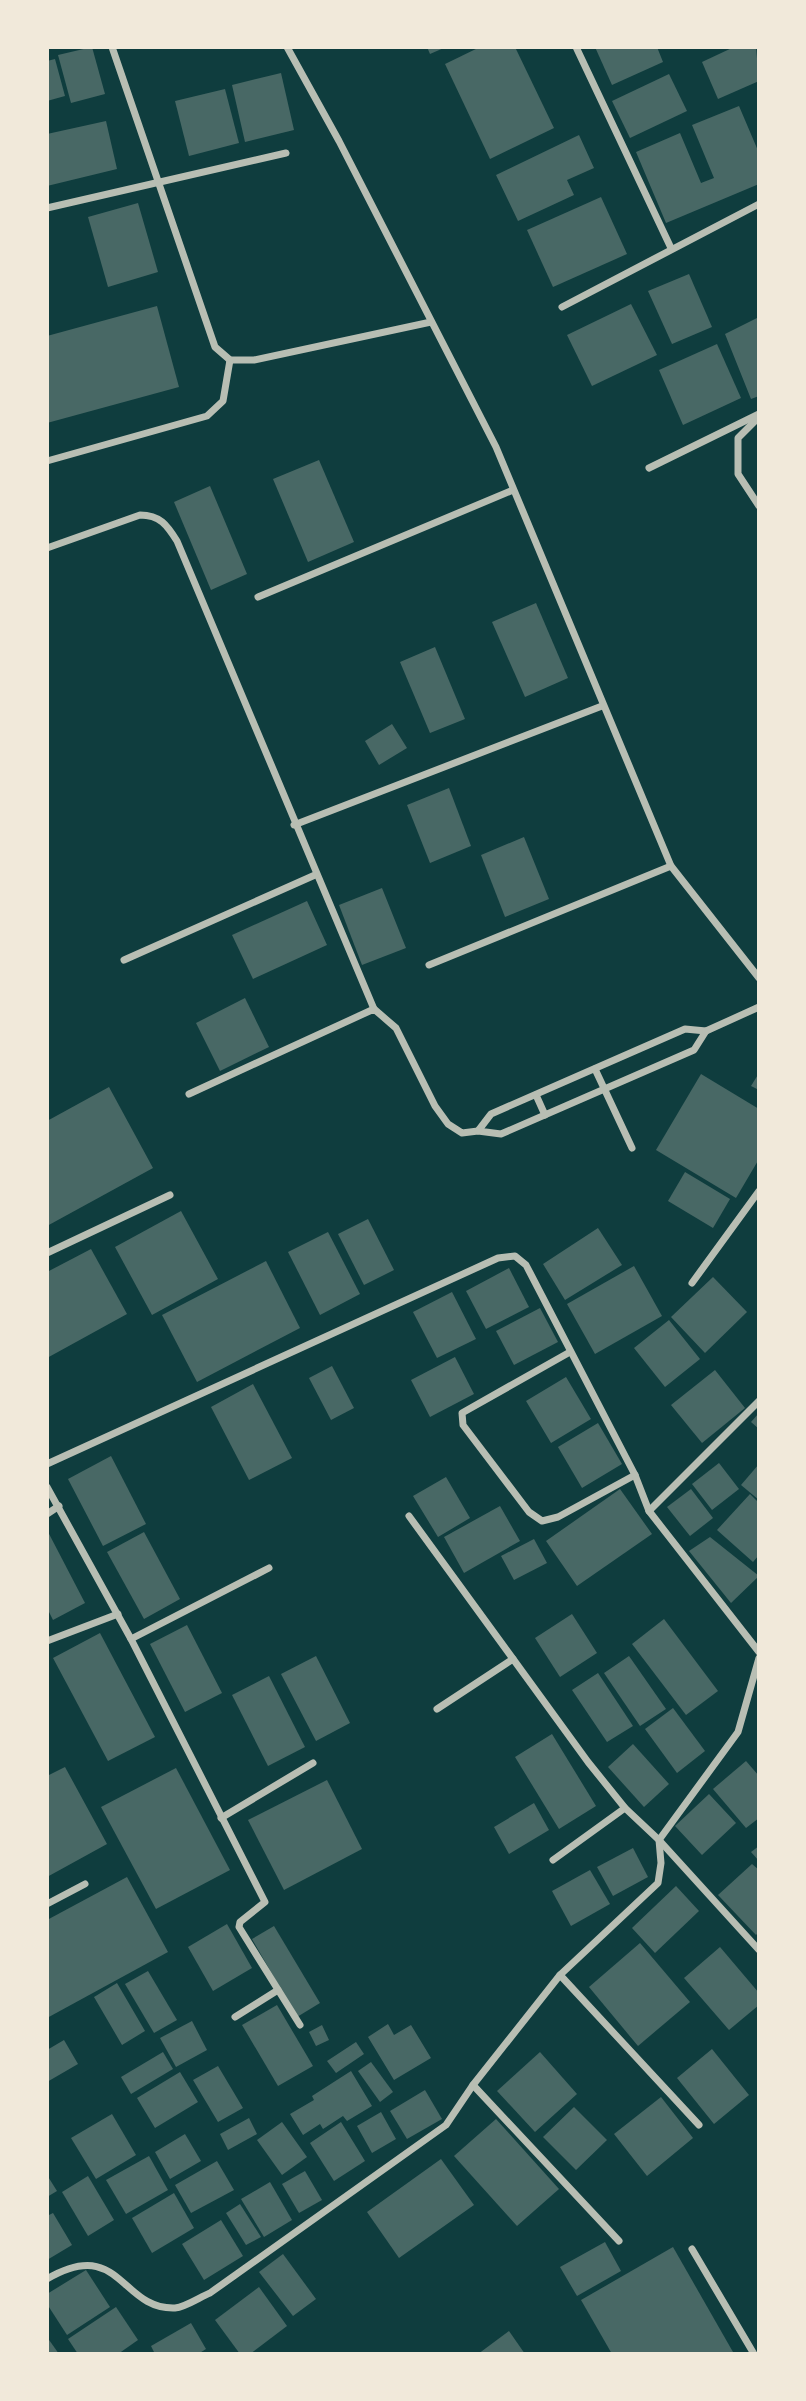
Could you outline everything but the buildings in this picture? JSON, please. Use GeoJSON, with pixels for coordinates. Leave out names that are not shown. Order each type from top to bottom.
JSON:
{"type":"FeatureCollection","features":[{"type":"Feature","properties":{"kind":"street"},"geometry":{"type":"LineString","coordinates":[[112,47],[215,347],[230,360],[254,360],[431,322]]}},
{"type":"Feature","properties":{"kind":"street"},"geometry":{"type":"LineString","coordinates":[[287,47],[339,141],[496,447],[671,866],[759,978]]}},
{"type":"Feature","properties":{"kind":"street"},"geometry":{"type":"LineString","coordinates":[[576,47],[671,248]]}},
{"type":"Feature","properties":{"kind":"street"},"geometry":{"type":"LineString","coordinates":[[47,208],[286,153]]}},
{"type":"Feature","properties":{"kind":"street"},"geometry":{"type":"LineString","coordinates":[[562,307],[759,204]]}},
{"type":"Feature","properties":{"kind":"street"},"geometry":{"type":"LineString","coordinates":[[47,461],[207,416],[223,401],[230,360]]}},
{"type":"Feature","properties":{"kind":"street"},"geometry":{"type":"LineString","coordinates":[[649,468],[759,415]]}},
{"type":"Feature","properties":{"kind":"street"},"geometry":{"type":"LineString","coordinates":[[759,415],[738,438],[738,474],[759,506]]}},
{"type":"Feature","properties":{"kind":"street"},"geometry":{"type":"LineString","coordinates":[[258,597],[513,490]]}},
{"type":"Feature","properties":{"kind":"street"},"geometry":{"type":"LineString","coordinates":[[47,548],[140,515],[155,515],[167,526],[177,541],[315,875],[374,1009],[396,1028],[435,1106],[448,1124],[462,1133],[478,1131],[501,1134],[694,1050],[706,1031]]}},
{"type":"Feature","properties":{"kind":"street"},"geometry":{"type":"LineString","coordinates":[[294,825],[602,706]]}},
{"type":"Feature","properties":{"kind":"street"},"geometry":{"type":"LineString","coordinates":[[429,965],[671,866]]}},
{"type":"Feature","properties":{"kind":"street"},"geometry":{"type":"LineString","coordinates":[[124,960],[315,875]]}},
{"type":"Feature","properties":{"kind":"street"},"geometry":{"type":"LineString","coordinates":[[478,1131],[491,1114],[685,1029],[706,1031],[759,1007]]}},
{"type":"Feature","properties":{"kind":"street"},"geometry":{"type":"LineString","coordinates":[[189,1094],[374,1009]]}},
{"type":"Feature","properties":{"kind":"street"},"geometry":{"type":"LineString","coordinates":[[595,1069],[632,1148]]}},
{"type":"Feature","properties":{"kind":"street"},"geometry":{"type":"LineString","coordinates":[[536,1095],[545,1115]]}},
{"type":"Feature","properties":{"kind":"street"},"geometry":{"type":"LineString","coordinates":[[692,1283],[759,1191]]}},
{"type":"Feature","properties":{"kind":"street"},"geometry":{"type":"LineString","coordinates":[[47,1252],[170,1195]]}},
{"type":"Feature","properties":{"kind":"street"},"geometry":{"type":"LineString","coordinates":[[47,1464],[498,1258],[515,1256],[526,1265],[635,1475],[649,1511],[759,1652]]}},
{"type":"Feature","properties":{"kind":"street"},"geometry":{"type":"LineString","coordinates":[[570,1352],[463,1413],[463,1425],[529,1512],[542,1521],[558,1517],[635,1475]]}},
{"type":"Feature","properties":{"kind":"street"},"geometry":{"type":"LineString","coordinates":[[649,1511],[759,1401]]}},
{"type":"Feature","properties":{"kind":"street"},"geometry":{"type":"LineString","coordinates":[[47,1487],[118,1614],[265,1902],[240,1922],[239,1927],[300,2025]]}},
{"type":"Feature","properties":{"kind":"street"},"geometry":{"type":"LineString","coordinates":[[47,1514],[59,1506]]}},
{"type":"Feature","properties":{"kind":"street"},"geometry":{"type":"LineString","coordinates":[[409,1516],[625,1808],[659,1840],[759,1950]]}},
{"type":"Feature","properties":{"kind":"street"},"geometry":{"type":"LineString","coordinates":[[131,1639],[269,1568]]}},
{"type":"Feature","properties":{"kind":"street"},"geometry":{"type":"LineString","coordinates":[[47,1641],[118,1614]]}},
{"type":"Feature","properties":{"kind":"street"},"geometry":{"type":"LineString","coordinates":[[47,2278],[80,2263],[105,2269],[151,2304],[176,2308],[210,2293],[446,2125],[473,2085],[560,1975],[658,1883],[659,1840],[738,1731],[759,1658]]}},
{"type":"Feature","properties":{"kind":"street"},"geometry":{"type":"LineString","coordinates":[[438,1709],[513,1659]]}},
{"type":"Feature","properties":{"kind":"street"},"geometry":{"type":"LineString","coordinates":[[221,1818],[313,1763]]}},
{"type":"Feature","properties":{"kind":"street"},"geometry":{"type":"LineString","coordinates":[[553,1860],[625,1808]]}},
{"type":"Feature","properties":{"kind":"street"},"geometry":{"type":"LineString","coordinates":[[47,1904],[85,1884]]}},
{"type":"Feature","properties":{"kind":"street"},"geometry":{"type":"LineString","coordinates":[[560,1975],[699,2125]]}},
{"type":"Feature","properties":{"kind":"street"},"geometry":{"type":"LineString","coordinates":[[235,2017],[278,1990]]}},
{"type":"Feature","properties":{"kind":"street"},"geometry":{"type":"LineString","coordinates":[[473,2085],[619,2241]]}},
{"type":"Feature","properties":{"kind":"street"},"geometry":{"type":"LineString","coordinates":[[692,2249],[754,2354]]}}]}
